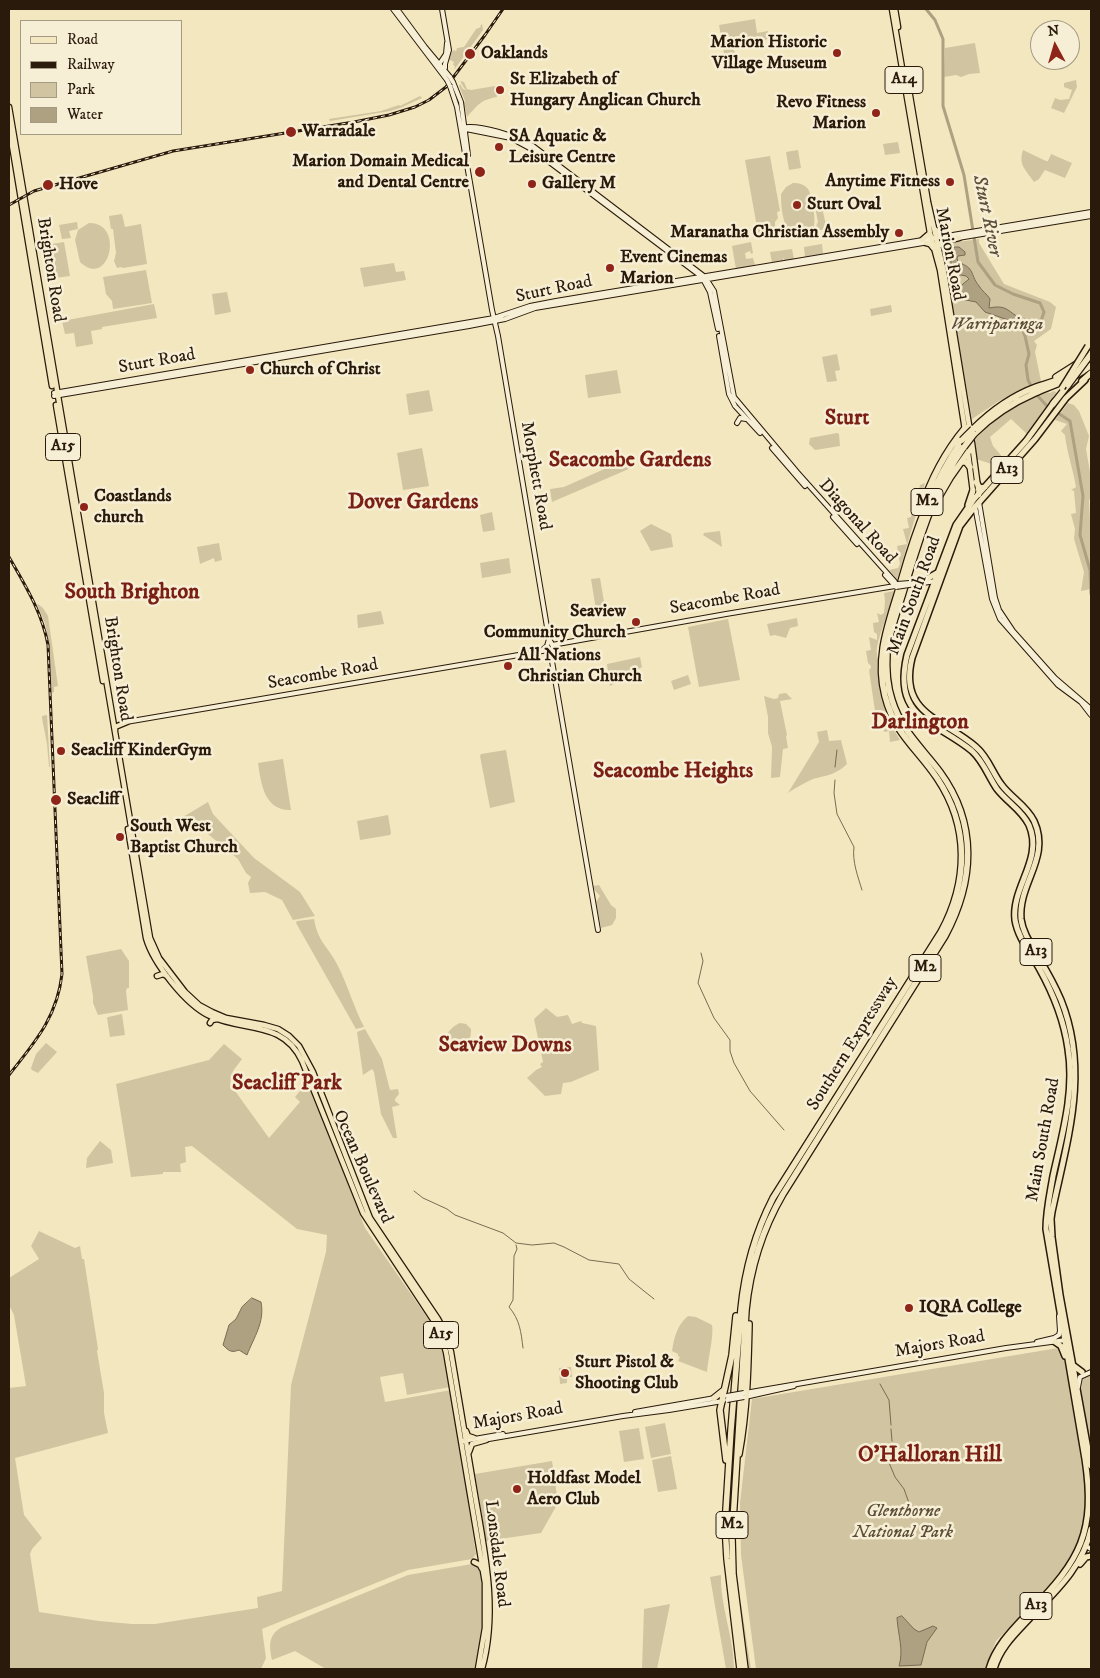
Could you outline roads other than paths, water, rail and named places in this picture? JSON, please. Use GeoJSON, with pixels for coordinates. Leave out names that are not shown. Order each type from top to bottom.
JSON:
{"type":"FeatureCollection","features":[{"type":"Feature","properties":{"kind":"highway"},"geometry":{"type":"LineString","coordinates":[[1037,389],[1074,366],[1090,346]]}},
{"type":"Feature","properties":{"kind":"highway"},"geometry":{"type":"LineString","coordinates":[[1055,406],[1090,346]]}},
{"type":"Feature","properties":{"kind":"highway"},"geometry":{"type":"LineString","coordinates":[[1065,387],[1091,356]]}},
{"type":"Feature","properties":{"kind":"highway","name":"Southern Expressway"},"geometry":{"type":"LineString","coordinates":[[740,1669],[727,1559],[725,1525],[749,1288],[757,1252],[778,1202],[944,936],[957,913],[964,890],[968,851],[960,812],[947,782],[910,736],[893,703],[887,678],[886,660],[890,637],[930,507],[939,486],[971,430],[1030,392],[1067,376],[1091,356]]}},
{"type":"Feature","properties":{"kind":"highway","name":"Southern Expressway"},"geometry":{"type":"LineString","coordinates":[[1037,389],[1079,375],[1091,367]]}},
{"type":"Feature","properties":{"kind":"highway"},"geometry":{"type":"LineString","coordinates":[[1082,381],[1091,374]]}},
{"type":"Feature","properties":{"kind":"highway","name":"Main South Road"},"geometry":{"type":"LineString","coordinates":[[1066,1340],[1051,1228],[1052,1212],[1071,1103],[1075,1064],[1068,1020],[1054,985],[1026,935],[1022,922],[1023,894],[1039,851],[1035,825],[1026,809],[1003,787],[981,752],[933,719],[917,702],[911,686],[910,671],[930,592],[937,580],[938,572],[956,525],[1034,436],[1055,406],[1066,398],[1082,381]]}},
{"type":"Feature","properties":{"kind":"highway"},"geometry":{"type":"LineString","coordinates":[[904,570],[919,514],[928,489],[944,456],[971,430]]}},
{"type":"Feature","properties":{"kind":"highway","name":"Main South Road"},"geometry":{"type":"LineString","coordinates":[[977,500],[986,486],[1034,436]]}},
{"type":"Feature","properties":{"kind":"highway"},"geometry":{"type":"LineString","coordinates":[[968,453],[971,441]]}},
{"type":"Feature","properties":{"kind":"highway","name":"Southern Expressway"},"geometry":{"type":"LineString","coordinates":[[745,1669],[733,1566],[731,1480],[741,1309],[752,1249],[773,1198],[940,932],[952,908],[959,888],[962,851],[959,828],[952,804],[937,777],[906,741],[888,707],[881,679],[881,653],[904,570],[930,494],[949,459],[963,444]]}},
{"type":"Feature","properties":{"kind":"highway","name":"M2"},"geometry":{"type":"LineString","coordinates":[[919,544],[939,497],[968,453]]}},
{"type":"Feature","properties":{"kind":"highway"},"geometry":{"type":"LineString","coordinates":[[962,462],[966,462],[970,467]]}},
{"type":"Feature","properties":{"kind":"highway","name":"A13"},"geometry":{"type":"LineString","coordinates":[[976,482],[980,488],[986,486]]}},
{"type":"Feature","properties":{"kind":"highway","name":"A13"},"geometry":{"type":"LineString","coordinates":[[967,512],[973,490]]}},
{"type":"Feature","properties":{"kind":"highway","name":"Main South Road"},"geometry":{"type":"LineString","coordinates":[[920,629],[937,580],[967,512]]}},
{"type":"Feature","properties":{"kind":"highway"},"geometry":{"type":"LineString","coordinates":[[930,592],[929,585],[925,582],[938,572]]}},
{"type":"Feature","properties":{"kind":"highway","name":"Main South Road"},"geometry":{"type":"LineString","coordinates":[[989,1669],[994,1655],[1005,1638],[1065,1573],[1072,1562],[1082,1541],[1089,1511],[1089,1487],[1071,1367],[1046,1229],[1047,1208],[1071,1103]]}},
{"type":"Feature","properties":{"kind":"highway"},"geometry":{"type":"LineString","coordinates":[[1049,1251],[1048,1230],[1051,1228]]}},
{"type":"Feature","properties":{"kind":"highway"},"geometry":{"type":"LineString","coordinates":[[722,1399],[732,1355],[741,1287],[745,1279]]}},
{"type":"Feature","properties":{"kind":"highway"},"geometry":{"type":"LineString","coordinates":[[731,1480],[742,1439],[746,1394],[749,1388],[749,1288]]}},
{"type":"Feature","properties":{"kind":"highway","name":"A13"},"geometry":{"type":"LineString","coordinates":[[1055,1342],[1061,1346],[1071,1367]]}},
{"type":"Feature","properties":{"kind":"highway"},"geometry":{"type":"LineString","coordinates":[[1071,1367],[1082,1372]]}},
{"type":"Feature","properties":{"kind":"highway","name":"Main South Road"},"geometry":{"type":"LineString","coordinates":[[1072,1374],[1078,1392],[1091,1466]]}},
{"type":"Feature","properties":{"kind":"highway"},"geometry":{"type":"LineString","coordinates":[[726,1385],[720,1410],[731,1480]]}},
{"type":"Feature","properties":{"kind":"highway","name":"A13"},"geometry":{"type":"LineString","coordinates":[[994,1669],[1008,1640],[1061,1586],[1074,1570],[1089,1547],[1091,1529]]}},
{"type":"Feature","properties":{"kind":"highway"},"geometry":{"type":"LineString","coordinates":[[1082,1541],[1089,1547]]}},
{"type":"Feature","properties":{"kind":"highway"},"geometry":{"type":"LineString","coordinates":[[1065,1573],[1074,1563],[1083,1547],[1089,1547]]}},
{"type":"Feature","properties":{"kind":"highway"},"geometry":{"type":"LineString","coordinates":[[1074,1570],[1086,1557],[1091,1556]]}},
{"type":"Feature","properties":{"kind":"main road"},"geometry":{"type":"LineString","coordinates":[[393,9],[422,49],[452,84],[459,96],[463,128]]}},
{"type":"Feature","properties":{"kind":"main road"},"geometry":{"type":"LineString","coordinates":[[397,9],[445,70]]}},
{"type":"Feature","properties":{"kind":"main road"},"geometry":{"type":"LineString","coordinates":[[442,9],[449,50],[445,64],[447,78]]}},
{"type":"Feature","properties":{"kind":"main road","name":"Marion Road"},"geometry":{"type":"LineString","coordinates":[[893,9],[931,217],[937,233],[934,238]]}},
{"type":"Feature","properties":{"kind":"main road","name":"Marion Road"},"geometry":{"type":"LineString","coordinates":[[893,9],[921,181],[936,248],[952,356],[958,371]]}},
{"type":"Feature","properties":{"kind":"main road"},"geometry":{"type":"LineString","coordinates":[[440,63],[446,54],[447,41]]}},
{"type":"Feature","properties":{"kind":"main road"},"geometry":{"type":"LineString","coordinates":[[440,63],[447,78]]}},
{"type":"Feature","properties":{"kind":"main road"},"geometry":{"type":"LineString","coordinates":[[452,84],[463,128]]}},
{"type":"Feature","properties":{"kind":"main road","name":"Brighton Road"},"geometry":{"type":"LineString","coordinates":[[9,107],[111,725],[149,941]]}},
{"type":"Feature","properties":{"kind":"main road"},"geometry":{"type":"LineString","coordinates":[[463,116],[472,129],[467,132],[466,138]]}},
{"type":"Feature","properties":{"kind":"main road","name":"Brighton Road"},"geometry":{"type":"LineString","coordinates":[[9,127],[149,941]]}},
{"type":"Feature","properties":{"kind":"main road","name":"Diagonal Road"},"geometry":{"type":"LineString","coordinates":[[463,128],[506,134],[533,146],[693,266],[705,278],[714,291],[734,397],[751,421]]}},
{"type":"Feature","properties":{"kind":"main road","name":"Morphett Road"},"geometry":{"type":"LineString","coordinates":[[463,128],[493,310]]}},
{"type":"Feature","properties":{"kind":"main road","name":"Morphett Road"},"geometry":{"type":"LineString","coordinates":[[463,128],[598,930]]}},
{"type":"Feature","properties":{"kind":"main road","name":"Diagonal Road"},"geometry":{"type":"LineString","coordinates":[[472,129],[511,138],[530,148],[705,278],[714,305],[729,394],[736,406],[896,586]]}},
{"type":"Feature","properties":{"kind":"main road"},"geometry":{"type":"LineString","coordinates":[[921,181],[923,174]]}},
{"type":"Feature","properties":{"kind":"main road","name":"Sturt Road"},"geometry":{"type":"LineString","coordinates":[[979,233],[1091,212]]}},
{"type":"Feature","properties":{"kind":"main road"},"geometry":{"type":"LineString","coordinates":[[622,213],[629,223]]}},
{"type":"Feature","properties":{"kind":"main road","name":"Sturt Road"},"geometry":{"type":"LineString","coordinates":[[56,396],[488,319],[495,320],[523,308],[670,286],[712,276],[934,238],[1091,216]]}},
{"type":"Feature","properties":{"kind":"main road","name":"Sturt Road"},"geometry":{"type":"LineString","coordinates":[[934,238],[959,238],[971,234]]}},
{"type":"Feature","properties":{"kind":"main road"},"geometry":{"type":"LineString","coordinates":[[924,241],[934,238]]}},
{"type":"Feature","properties":{"kind":"main road"},"geometry":{"type":"LineString","coordinates":[[924,241],[936,248],[942,242],[959,238]]}},
{"type":"Feature","properties":{"kind":"main road"},"geometry":{"type":"LineString","coordinates":[[659,240],[668,252]]}},
{"type":"Feature","properties":{"kind":"main road","name":"Sturt Road"},"geometry":{"type":"LineString","coordinates":[[63,395],[505,319],[530,309],[560,302],[687,279],[718,278],[889,247]]}},
{"type":"Feature","properties":{"kind":"main road"},"geometry":{"type":"LineString","coordinates":[[693,266],[712,276]]}},
{"type":"Feature","properties":{"kind":"main road"},"geometry":{"type":"LineString","coordinates":[[687,279],[693,276],[694,271]]}},
{"type":"Feature","properties":{"kind":"main road"},"geometry":{"type":"LineString","coordinates":[[714,291],[714,283],[718,278]]}},
{"type":"Feature","properties":{"kind":"main road"},"geometry":{"type":"LineString","coordinates":[[646,288],[670,286]]}},
{"type":"Feature","properties":{"kind":"main road","name":"Marion Road"},"geometry":{"type":"LineString","coordinates":[[945,304],[952,324],[957,350],[963,413],[971,430],[977,500]]}},
{"type":"Feature","properties":{"kind":"main road"},"geometry":{"type":"LineString","coordinates":[[488,319],[493,310],[500,317]]}},
{"type":"Feature","properties":{"kind":"main road"},"geometry":{"type":"LineString","coordinates":[[496,327],[499,322],[505,319]]}},
{"type":"Feature","properties":{"kind":"main road"},"geometry":{"type":"LineString","coordinates":[[949,328],[950,323],[952,324]]}},
{"type":"Feature","properties":{"kind":"main road"},"geometry":{"type":"LineString","coordinates":[[952,356],[956,356],[957,350]]}},
{"type":"Feature","properties":{"kind":"main road"},"geometry":{"type":"LineString","coordinates":[[56,396],[63,395]]}},
{"type":"Feature","properties":{"kind":"main road"},"geometry":{"type":"LineString","coordinates":[[734,397],[736,406]]}},
{"type":"Feature","properties":{"kind":"main road"},"geometry":{"type":"LineString","coordinates":[[737,423],[740,418],[751,421]]}},
{"type":"Feature","properties":{"kind":"main road","name":"Marion Road"},"geometry":{"type":"LineString","coordinates":[[971,430],[968,453],[973,490],[977,500]]}},
{"type":"Feature","properties":{"kind":"main road"},"geometry":{"type":"LineString","coordinates":[[977,500],[977,516],[999,610],[1006,622],[1055,678],[1091,709]]}},
{"type":"Feature","properties":{"kind":"main road"},"geometry":{"type":"LineString","coordinates":[[977,500],[992,599],[1000,619],[1058,685],[1081,702],[1091,716]]}},
{"type":"Feature","properties":{"kind":"main road"},"geometry":{"type":"LineString","coordinates":[[967,512],[974,513],[977,516]]}},
{"type":"Feature","properties":{"kind":"main road","name":"Seacombe Road"},"geometry":{"type":"LineString","coordinates":[[111,725],[550,649],[559,644],[717,615],[937,580]]}},
{"type":"Feature","properties":{"kind":"main road"},"geometry":{"type":"LineString","coordinates":[[111,714],[113,720],[118,724]]}},
{"type":"Feature","properties":{"kind":"main road"},"geometry":{"type":"LineString","coordinates":[[114,736],[115,727],[127,722]]}},
{"type":"Feature","properties":{"kind":"main road","name":"Ocean Boulevard"},"geometry":{"type":"LineString","coordinates":[[149,941],[153,955],[170,979],[182,994],[203,1012],[218,1019],[270,1030],[286,1040],[299,1054],[366,1220],[434,1321],[441,1335],[464,1442]]}},
{"type":"Feature","properties":{"kind":"main road","name":"Ocean Boulevard"},"geometry":{"type":"LineString","coordinates":[[149,941],[159,958],[185,992],[205,1009],[226,1018],[271,1027],[284,1032],[295,1041],[307,1058],[370,1218],[443,1327],[451,1352],[461,1423]]}},
{"type":"Feature","properties":{"kind":"main road"},"geometry":{"type":"LineString","coordinates":[[161,967],[158,975],[163,974],[170,979]]}},
{"type":"Feature","properties":{"kind":"main road"},"geometry":{"type":"LineString","coordinates":[[203,1012],[210,1022],[218,1019]]}},
{"type":"Feature","properties":{"kind":"main road"},"geometry":{"type":"LineString","coordinates":[[304,1083],[310,1083],[314,1091]]}},
{"type":"Feature","properties":{"kind":"main road"},"geometry":{"type":"LineString","coordinates":[[323,1114],[322,1105],[325,1106]]}},
{"type":"Feature","properties":{"kind":"main road","name":"A13"},"geometry":{"type":"LineString","coordinates":[[1028,1345],[1059,1335],[1060,1313]]}},
{"type":"Feature","properties":{"kind":"main road","name":"Majors Road"},"geometry":{"type":"LineString","coordinates":[[464,1442],[474,1438],[722,1399],[816,1380],[1066,1340]]}},
{"type":"Feature","properties":{"kind":"main road"},"geometry":{"type":"LineString","coordinates":[[1072,1374],[1091,1371]]}},
{"type":"Feature","properties":{"kind":"main road"},"geometry":{"type":"LineString","coordinates":[[1078,1392],[1080,1377],[1091,1371]]}},
{"type":"Feature","properties":{"kind":"main road","name":"Majors Road"},"geometry":{"type":"LineString","coordinates":[[746,1394],[771,1393],[816,1380]]}},
{"type":"Feature","properties":{"kind":"main road"},"geometry":{"type":"LineString","coordinates":[[461,1423],[467,1435],[474,1438]]}},
{"type":"Feature","properties":{"kind":"main road","name":"Majors Road"},"geometry":{"type":"LineString","coordinates":[[464,1442],[486,1440],[560,1425]]}},
{"type":"Feature","properties":{"kind":"main road"},"geometry":{"type":"LineString","coordinates":[[470,1463],[469,1449],[471,1446],[486,1440]]}},
{"type":"Feature","properties":{"kind":"main road","name":"Lonsdale Road"},"geometry":{"type":"LineString","coordinates":[[464,1442],[470,1463],[474,1504]]}},
{"type":"Feature","properties":{"kind":"main road","name":"Lonsdale Road"},"geometry":{"type":"LineString","coordinates":[[464,1442],[484,1558],[482,1560],[486,1606],[484,1638],[478,1669]]}},
{"type":"Feature","properties":{"kind":"main road"},"geometry":{"type":"LineString","coordinates":[[481,1544],[478,1556],[474,1561],[481,1566],[484,1579]]}},
{"type":"Feature","properties":{"kind":"main road","name":"Lonsdale Road"},"geometry":{"type":"LineString","coordinates":[[481,1544],[488,1574],[491,1607],[490,1629],[482,1669]]}},
{"type":"Feature","properties":{"kind":"main road"},"geometry":{"type":"LineString","coordinates":[[482,1560],[488,1574]]}},
{"type":"Feature","properties":{"kind":"main road"},"geometry":{"type":"LineString","coordinates":[[484,1638],[486,1630],[490,1629]]}},
{"type":"Feature","properties":{"kind":"water"},"geometry":{"type":"Polygon","coordinates":[[[956,247],[965,252],[965,255],[958,256],[958,262],[970,269],[980,288],[990,299],[989,308],[1000,307],[1007,309],[1022,319],[1020,324],[985,312],[976,302],[958,297],[957,289],[969,279],[966,276],[955,274],[952,268],[949,252],[952,248],[956,247]]]}},
{"type":"Feature","properties":{"kind":"water"},"geometry":{"type":"Polygon","coordinates":[[[252,1298],[261,1302],[262,1309],[258,1329],[247,1355],[239,1350],[230,1351],[223,1345],[229,1325],[236,1319],[242,1307],[252,1298]]]}},
{"type":"Feature","properties":{"kind":"water"},"geometry":{"type":"Polygon","coordinates":[[[902,1616],[919,1632],[933,1626],[937,1628],[927,1642],[921,1665],[899,1666],[901,1648],[897,1618],[902,1616]]]}},
{"type":"Feature","properties":{"kind":"waterway","name":"Sturt River"},"geometry":{"type":"LineString","coordinates":[[926,9],[935,20],[943,39],[943,106],[964,175],[978,262],[995,285],[1013,294],[1040,303],[1044,312],[1041,321],[1022,319],[1020,324],[1029,354],[1026,365],[1028,380],[1032,388]]}},
{"type":"Feature","properties":{"kind":"waterway","name":"Sturt River"},"geometry":{"type":"LineString","coordinates":[[1035,393],[1046,405],[1070,421],[1083,496],[1080,535],[1090,570],[1091,594]]}},
{"type":"Feature","properties":{"kind":"waterway"},"geometry":{"type":"LineString","coordinates":[[835,767],[837,750]]}},
{"type":"Feature","properties":{"kind":"waterway"},"geometry":{"type":"LineString","coordinates":[[835,780],[834,793],[837,814],[854,847],[857,874],[862,890]]}},
{"type":"Feature","properties":{"kind":"waterway"},"geometry":{"type":"LineString","coordinates":[[701,953],[703,961],[698,983],[714,1018],[730,1040],[730,1051],[734,1063],[750,1091],[784,1130]]}},
{"type":"Feature","properties":{"kind":"waterway"},"geometry":{"type":"LineString","coordinates":[[414,1191],[455,1215],[503,1233],[516,1243],[532,1245],[554,1243],[589,1260],[619,1264],[629,1279],[654,1299]]}},
{"type":"Feature","properties":{"kind":"waterway"},"geometry":{"type":"LineString","coordinates":[[516,1245],[513,1300],[509,1307],[518,1321],[523,1348]]}},
{"type":"Feature","properties":{"kind":"waterway"},"geometry":{"type":"LineString","coordinates":[[880,1384],[889,1400],[891,1425]]}},
{"type":"Feature","properties":{"kind":"waterway"},"geometry":{"type":"LineString","coordinates":[[891,1429],[892,1441]]}},
{"type":"Feature","properties":{"kind":"waterway"},"geometry":{"type":"LineString","coordinates":[[889,1446],[885,1453],[895,1477],[904,1489],[909,1503]]}},
{"type":"Feature","properties":{"kind":"railway"},"geometry":{"type":"LineString","coordinates":[[9,205],[34,191],[173,151],[354,122],[389,115],[415,107],[429,100],[446,87],[503,9]]}},
{"type":"Feature","properties":{"kind":"railway"},"geometry":{"type":"LineString","coordinates":[[9,557],[27,588],[42,621],[48,645],[62,974],[50,1017],[35,1041],[9,1075]]}},
{"type":"Feature","properties":{"kind":"place","name":"Marion Historic Village Museum"},"geometry":{"type":"Point","coordinates":[837,53]}},
{"type":"Feature","properties":{"kind":"place","name":"Oaklands"},"geometry":{"type":"Point","coordinates":[470,54]}},
{"type":"Feature","properties":{"kind":"place","name":"St Elizabeth of Hungary Anglican Church"},"geometry":{"type":"Point","coordinates":[500,90]}},
{"type":"Feature","properties":{"kind":"place","name":"Revo Fitness Marion"},"geometry":{"type":"Point","coordinates":[876,113]}},
{"type":"Feature","properties":{"kind":"place","name":"Warradale"},"geometry":{"type":"Point","coordinates":[291,132]}},
{"type":"Feature","properties":{"kind":"place","name":"SA Aquatic & Leisure Centre"},"geometry":{"type":"Point","coordinates":[499,147]}},
{"type":"Feature","properties":{"kind":"place","name":"Marion Domain Medical and Dental Centre"},"geometry":{"type":"Point","coordinates":[480,172]}},
{"type":"Feature","properties":{"kind":"place","name":"Anytime Fitness"},"geometry":{"type":"Point","coordinates":[950,182]}},
{"type":"Feature","properties":{"kind":"place","name":"Gallery M"},"geometry":{"type":"Point","coordinates":[532,184]}},
{"type":"Feature","properties":{"kind":"place","name":"Hove"},"geometry":{"type":"Point","coordinates":[48,185]}},
{"type":"Feature","properties":{"kind":"place","name":"Sturt Oval"},"geometry":{"type":"Point","coordinates":[797,205]}},
{"type":"Feature","properties":{"kind":"place","name":"Maranatha Christian Assembly"},"geometry":{"type":"Point","coordinates":[899,233]}},
{"type":"Feature","properties":{"kind":"place","name":"Event Cinemas Marion"},"geometry":{"type":"Point","coordinates":[610,268]}},
{"type":"Feature","properties":{"kind":"place","name":"Church of Christ"},"geometry":{"type":"Point","coordinates":[250,370]}},
{"type":"Feature","properties":{"kind":"place","name":"Coastlands church"},"geometry":{"type":"Point","coordinates":[84,507]}},
{"type":"Feature","properties":{"kind":"place","name":"Seaview Community Church"},"geometry":{"type":"Point","coordinates":[636,622]}},
{"type":"Feature","properties":{"kind":"place","name":"All Nations Christian Church"},"geometry":{"type":"Point","coordinates":[508,666]}},
{"type":"Feature","properties":{"kind":"place","name":"Seacliff KinderGym"},"geometry":{"type":"Point","coordinates":[61,751]}},
{"type":"Feature","properties":{"kind":"place","name":"Seacliff"},"geometry":{"type":"Point","coordinates":[56,800]}},
{"type":"Feature","properties":{"kind":"place","name":"South West Baptist Church"},"geometry":{"type":"Point","coordinates":[120,837]}},
{"type":"Feature","properties":{"kind":"place","name":"IQRA College"},"geometry":{"type":"Point","coordinates":[909,1308]}},
{"type":"Feature","properties":{"kind":"place","name":"Sturt Pistol & Shooting Club"},"geometry":{"type":"Point","coordinates":[565,1373]}},
{"type":"Feature","properties":{"kind":"place","name":"Holdfast Model Aero Club"},"geometry":{"type":"Point","coordinates":[517,1489]}},
{"type":"Feature","properties":{"kind":"district","name":"Sturt"},"geometry":{"type":"Point","coordinates":[847,419]}},
{"type":"Feature","properties":{"kind":"district","name":"Seacombe Gardens"},"geometry":{"type":"Point","coordinates":[630,461]}},
{"type":"Feature","properties":{"kind":"district","name":"Dover Gardens"},"geometry":{"type":"Point","coordinates":[413,503]}},
{"type":"Feature","properties":{"kind":"district","name":"South Brighton"},"geometry":{"type":"Point","coordinates":[132,593]}},
{"type":"Feature","properties":{"kind":"district","name":"Darlington"},"geometry":{"type":"Point","coordinates":[920,723]}},
{"type":"Feature","properties":{"kind":"district","name":"Seacombe Heights"},"geometry":{"type":"Point","coordinates":[673,772]}},
{"type":"Feature","properties":{"kind":"district","name":"Seaview Downs"},"geometry":{"type":"Point","coordinates":[505,1046]}},
{"type":"Feature","properties":{"kind":"district","name":"Seacliff Park"},"geometry":{"type":"Point","coordinates":[287,1084]}},
{"type":"Feature","properties":{"kind":"district","name":"O'Halloran Hill"},"geometry":{"type":"Point","coordinates":[930,1456]}},
{"type":"Feature","properties":{"kind":"park label","name":"Warriparinga"},"geometry":{"type":"Point","coordinates":[997,325]}},
{"type":"Feature","properties":{"kind":"park label","name":"Glenthorne National Park"},"geometry":{"type":"Point","coordinates":[903,1522]}}]}
